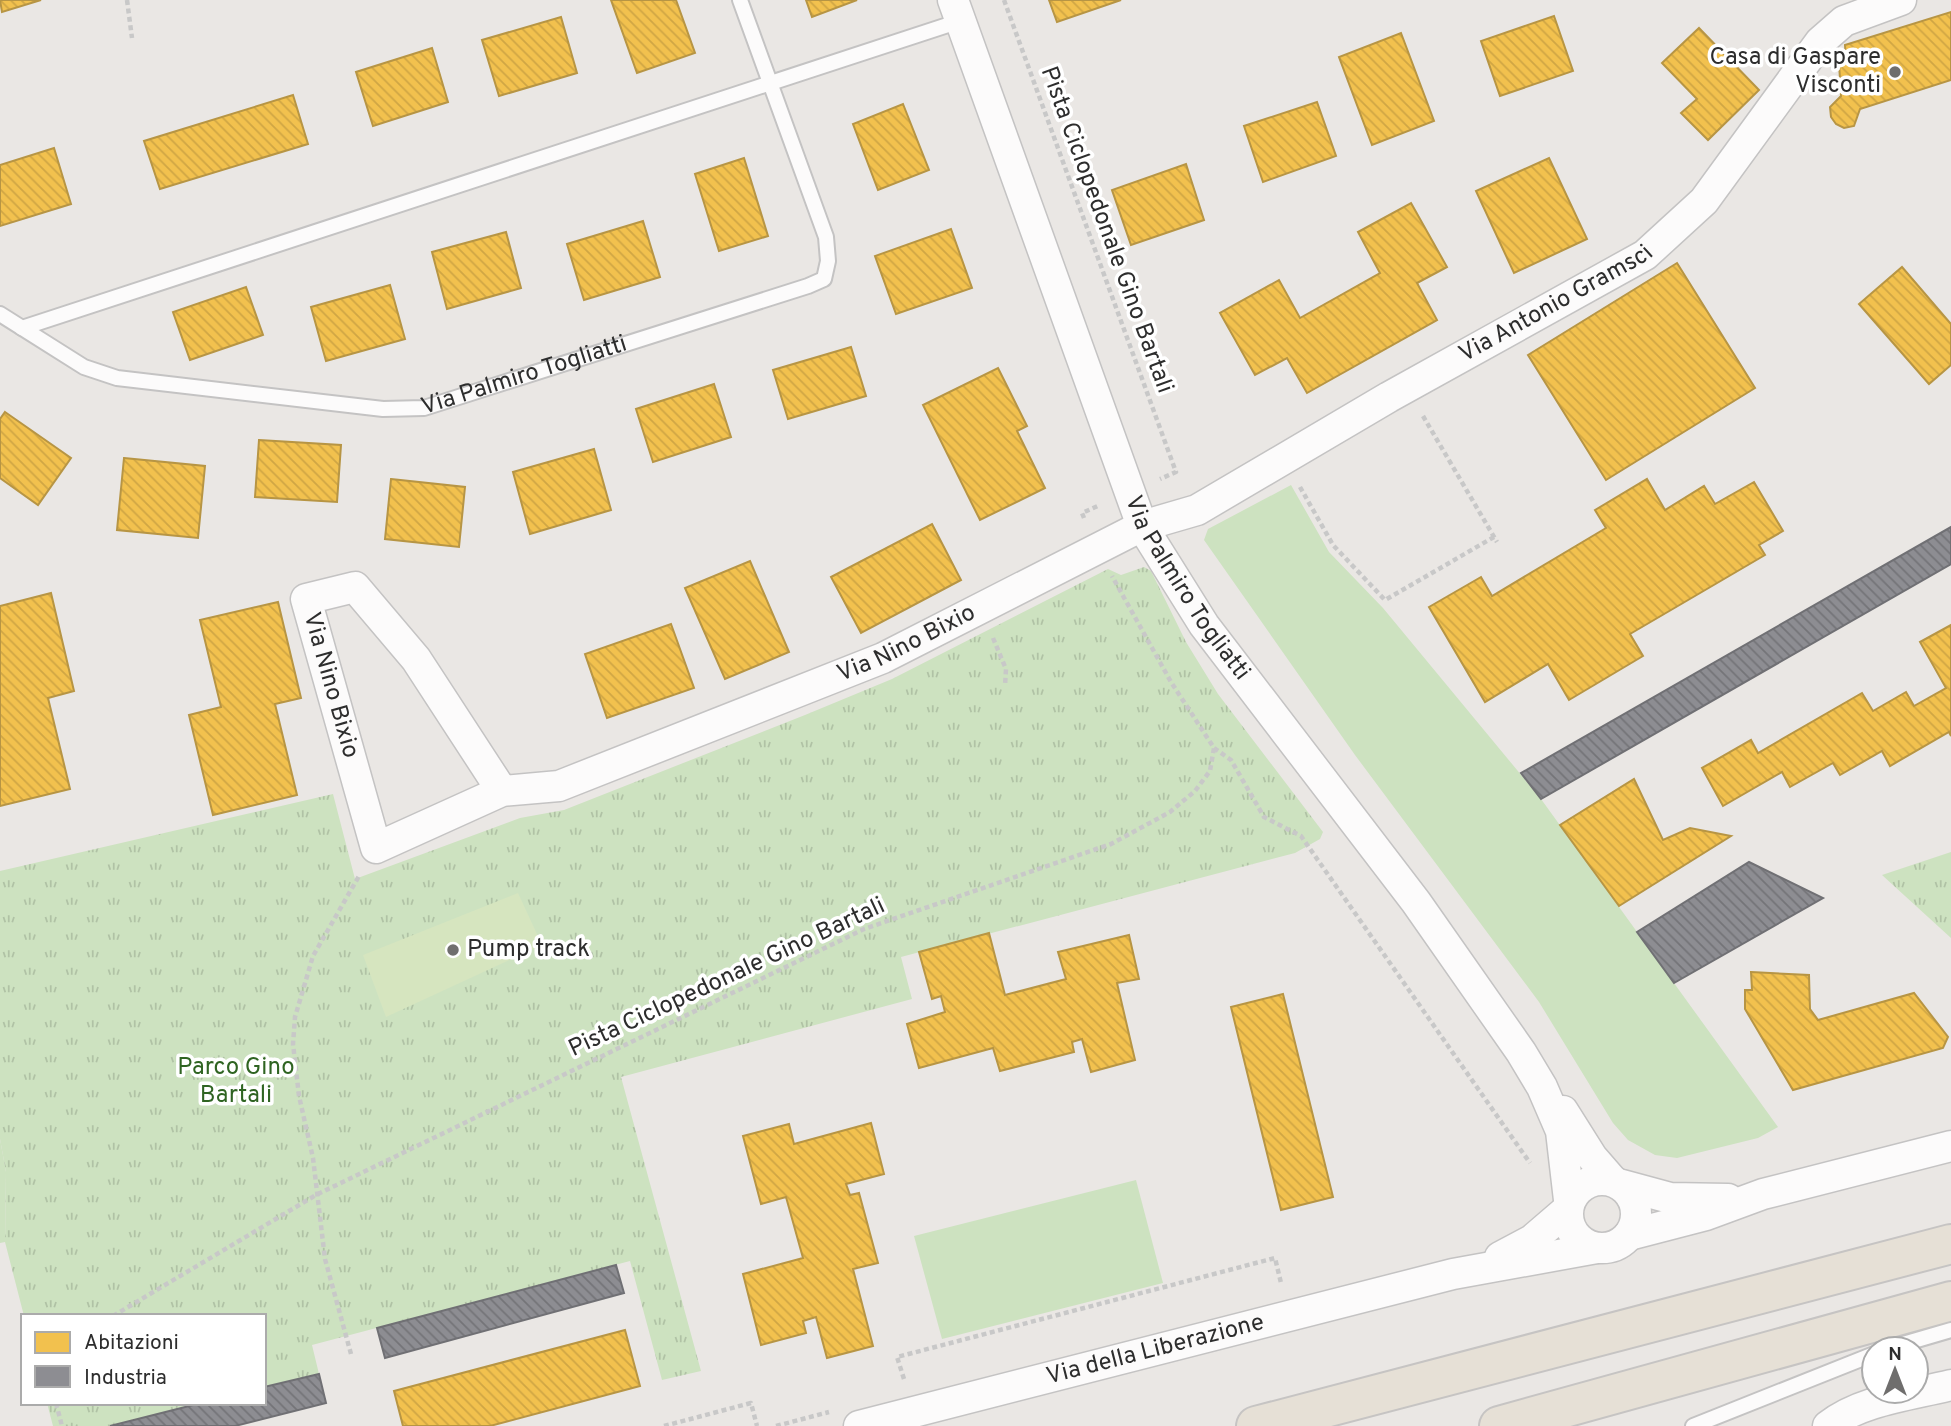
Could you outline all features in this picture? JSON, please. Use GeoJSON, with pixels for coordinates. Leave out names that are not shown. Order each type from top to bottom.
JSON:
{"type":"FeatureCollection","features":[{"type":"Feature","properties":{"kind":"highway"},"geometry":{"type":"LineString","coordinates":[[1236,1426],[1267,1423],[1951,1244]]}},
{"type":"Feature","properties":{"kind":"highway"},"geometry":{"type":"LineString","coordinates":[[1499,1426],[1951,1301]]}},
{"type":"Feature","properties":{"kind":"street","name":"Via Antonio Gramsci"},"geometry":{"type":"LineString","coordinates":[[1142,526],[1197,510],[1407,387],[1645,255],[1704,201],[1820,42],[1844,21],[1901,0]]}},
{"type":"Feature","properties":{"kind":"street","name":"Via Palmiro Togliatti"},"geometry":{"type":"LineString","coordinates":[[956,10],[1142,526],[1204,625],[1416,902],[1492,1009],[1542,1087],[1617,1183]]}},
{"type":"Feature","properties":{"kind":"street","name":"Via Nino Bixio"},"geometry":{"type":"LineString","coordinates":[[502,791],[416,660],[355,587],[306,599],[376,848],[502,791],[559,786],[883,658],[1142,526]]}},
{"type":"Feature","properties":{"kind":"street","name":"Via Palmiro Togliatti"},"geometry":{"type":"LineString","coordinates":[[1542,1087],[1561,1131],[1568,1205]]}},
{"type":"Feature","properties":{"kind":"street","name":"Via della Liberazione"},"geometry":{"type":"LineString","coordinates":[[850,1417],[1453,1274],[1620,1243],[1629,1235],[1706,1215],[1763,1195],[1951,1146]]}},
{"type":"Feature","properties":{"kind":"street","name":"Via della Liberazione"},"geometry":{"type":"LineString","coordinates":[[1453,1274],[1518,1248],[1568,1205],[1575,1191],[1592,1180],[1617,1183],[1670,1198],[1727,1199],[1763,1195]]}},
{"type":"Feature","properties":{"kind":"street"},"geometry":{"type":"LineString","coordinates":[[1617,1183],[1635,1203],[1634,1225],[1629,1235]]}},
{"type":"Feature","properties":{"kind":"street"},"geometry":{"type":"LineString","coordinates":[[1568,1205],[1567,1221],[1578,1239],[1597,1248]]}},
{"type":"Feature","properties":{"kind":"street"},"geometry":{"type":"LineString","coordinates":[[1828,1426],[1841,1416],[1873,1405],[1951,1385]]}},
{"type":"Feature","properties":{"kind":"lane","name":"Via Palmiro Togliatti"},"geometry":{"type":"LineString","coordinates":[[0,314],[83,368],[117,378],[383,409],[424,408],[808,286],[824,278],[828,261],[826,237],[740,0]]}},
{"type":"Feature","properties":{"kind":"lane","name":"Via Palmiro Togliatti"},"geometry":{"type":"LineString","coordinates":[[22,328],[771,82],[956,10]]}},
{"type":"Feature","properties":{"kind":"lane"},"geometry":{"type":"LineString","coordinates":[[1930,1336],[1951,1330]]}},
{"type":"Feature","properties":{"kind":"lane"},"geometry":{"type":"LineString","coordinates":[[1693,1426],[1860,1360]]}},
{"type":"Feature","properties":{"kind":"path"},"geometry":{"type":"LineString","coordinates":[[127,0],[132,38]]}},
{"type":"Feature","properties":{"kind":"path","name":"Pista Ciclopedonale Gino Bartali"},"geometry":{"type":"LineString","coordinates":[[1004,0],[1176,472]]}},
{"type":"Feature","properties":{"kind":"path"},"geometry":{"type":"LineString","coordinates":[[1284,459],[1333,545],[1385,600],[1496,540],[1407,387]]}},
{"type":"Feature","properties":{"kind":"path"},"geometry":{"type":"LineString","coordinates":[[1097,548],[1171,682],[1214,748],[1231,760],[1264,817],[1301,836],[1537,1174]]}},
{"type":"Feature","properties":{"kind":"path"},"geometry":{"type":"LineString","coordinates":[[979,609],[1006,669],[1005,687]]}},
{"type":"Feature","properties":{"kind":"path","name":"Pista Ciclopedonale Gino Bartali"},"geometry":{"type":"LineString","coordinates":[[116,1314],[316,1195],[864,929],[1111,844],[1170,812],[1195,791],[1210,771],[1214,748]]}},
{"type":"Feature","properties":{"kind":"path"},"geometry":{"type":"LineString","coordinates":[[351,1354],[325,1259],[313,1158],[294,1067],[295,1017],[313,956],[376,848]]}},
{"type":"Feature","properties":{"kind":"path"},"geometry":{"type":"LineString","coordinates":[[907,1391],[897,1357],[911,1353],[1275,1258],[1283,1290]]}},
{"type":"Feature","properties":{"kind":"path"},"geometry":{"type":"LineString","coordinates":[[664,1426],[751,1403],[757,1426]]}},
{"type":"Feature","properties":{"kind":"path"},"geometry":{"type":"LineString","coordinates":[[57,1405],[62,1426]]}},
{"type":"Feature","properties":{"kind":"path"},"geometry":{"type":"LineString","coordinates":[[776,1426],[850,1417]]}},
{"type":"Feature","properties":{"kind":"green space"},"geometry":{"type":"Polygon","coordinates":[[[1291,485],[1329,552],[1383,608],[1541,799],[1778,1127],[1758,1138],[1677,1158],[1655,1155],[1628,1140],[1613,1123],[1539,1002],[1355,755],[1204,540],[1208,529],[1291,485]]]}},
{"type":"Feature","properties":{"kind":"green space","name":"Parco Gino Bartali"},"geometry":{"type":"Polygon","coordinates":[[[1144,567],[1151,571],[1186,642],[1218,694],[1323,832],[1320,839],[1295,853],[901,957],[912,999],[621,1077],[701,1371],[662,1380],[630,1261],[312,1345],[319,1374],[266,1387],[266,1314],[23,1314],[5,1242],[6,1172],[0,1139],[0,871],[333,794],[355,879],[520,818],[564,810],[805,715],[892,679],[1108,569],[1121,575],[1144,567]]]}},
{"type":"Feature","properties":{"kind":"green space"},"geometry":{"type":"Polygon","coordinates":[[[1951,852],[1951,938],[1882,875],[1951,852]]]}},
{"type":"Feature","properties":{"kind":"green space","name":"Pump track"},"geometry":{"type":"Polygon","coordinates":[[[518,893],[542,945],[386,1017],[363,955],[518,893]]]}},
{"type":"Feature","properties":{"kind":"green space"},"geometry":{"type":"Polygon","coordinates":[[[0,1139],[6,1172],[5,1242],[0,1243],[0,1139]]]}},
{"type":"Feature","properties":{"kind":"green space"},"geometry":{"type":"Polygon","coordinates":[[[1136,1180],[1163,1283],[942,1339],[914,1236],[1136,1180]]]}},
{"type":"Feature","properties":{"kind":"green space"},"geometry":{"type":"Polygon","coordinates":[[[48,1405],[193,1405],[110,1426],[53,1426],[48,1405]]]}},
{"type":"Feature","properties":{"kind":"building: Abitazioni"},"geometry":{"type":"Polygon","coordinates":[[[0,0],[41,0],[2,12],[0,0]]]}},
{"type":"Feature","properties":{"kind":"building: Abitazioni"},"geometry":{"type":"Polygon","coordinates":[[[611,0],[676,0],[695,53],[637,73],[611,0]]]}},
{"type":"Feature","properties":{"kind":"building: Abitazioni"},"geometry":{"type":"Polygon","coordinates":[[[806,0],[857,0],[812,17],[806,0]]]}},
{"type":"Feature","properties":{"kind":"building: Abitazioni"},"geometry":{"type":"Polygon","coordinates":[[[1049,0],[1121,0],[1057,22],[1049,0]]]}},
{"type":"Feature","properties":{"kind":"building: Abitazioni","name":"Casa di Gaspare Visconti"},"geometry":{"type":"Polygon","coordinates":[[[1951,12],[1951,80],[1860,109],[1854,126],[1844,128],[1836,124],[1831,117],[1830,107],[1841,96],[1839,63],[1846,63],[1845,45],[1951,12]]]}},
{"type":"Feature","properties":{"kind":"building: Abitazioni"},"geometry":{"type":"Polygon","coordinates":[[[1554,16],[1573,71],[1500,96],[1481,41],[1554,16]]]}},
{"type":"Feature","properties":{"kind":"building: Abitazioni"},"geometry":{"type":"Polygon","coordinates":[[[561,17],[577,73],[499,96],[482,40],[561,17]]]}},
{"type":"Feature","properties":{"kind":"building: Abitazioni"},"geometry":{"type":"Polygon","coordinates":[[[1699,28],[1759,90],[1708,140],[1681,113],[1697,99],[1662,63],[1699,28]]]}},
{"type":"Feature","properties":{"kind":"building: Abitazioni"},"geometry":{"type":"Polygon","coordinates":[[[1401,33],[1434,121],[1372,145],[1339,57],[1401,33]]]}},
{"type":"Feature","properties":{"kind":"building: Abitazioni"},"geometry":{"type":"Polygon","coordinates":[[[432,48],[448,102],[373,126],[356,72],[432,48]]]}},
{"type":"Feature","properties":{"kind":"building: Abitazioni"},"geometry":{"type":"Polygon","coordinates":[[[293,95],[308,144],[160,189],[144,141],[293,95]]]}},
{"type":"Feature","properties":{"kind":"building: Abitazioni"},"geometry":{"type":"Polygon","coordinates":[[[1317,102],[1336,156],[1263,182],[1244,126],[1317,102]]]}},
{"type":"Feature","properties":{"kind":"building: Abitazioni"},"geometry":{"type":"Polygon","coordinates":[[[903,104],[929,170],[878,190],[853,124],[903,104]]]}},
{"type":"Feature","properties":{"kind":"building: Abitazioni"},"geometry":{"type":"Polygon","coordinates":[[[54,148],[71,204],[0,226],[0,165],[54,148]]]}},
{"type":"Feature","properties":{"kind":"building: Abitazioni"},"geometry":{"type":"Polygon","coordinates":[[[744,158],[768,236],[719,251],[695,174],[744,158]]]}},
{"type":"Feature","properties":{"kind":"building: Abitazioni"},"geometry":{"type":"Polygon","coordinates":[[[1549,158],[1587,239],[1514,273],[1476,191],[1549,158]]]}},
{"type":"Feature","properties":{"kind":"building: Abitazioni"},"geometry":{"type":"Polygon","coordinates":[[[1186,164],[1204,220],[1131,245],[1112,190],[1186,164]]]}},
{"type":"Feature","properties":{"kind":"building: Abitazioni"},"geometry":{"type":"Polygon","coordinates":[[[1411,203],[1447,267],[1417,283],[1437,320],[1307,393],[1287,358],[1255,375],[1220,313],[1279,280],[1300,318],[1380,273],[1358,232],[1411,203]]]}},
{"type":"Feature","properties":{"kind":"building: Abitazioni"},"geometry":{"type":"Polygon","coordinates":[[[643,221],[660,277],[584,300],[567,244],[643,221]]]}},
{"type":"Feature","properties":{"kind":"building: Abitazioni"},"geometry":{"type":"Polygon","coordinates":[[[951,229],[972,288],[896,314],[875,256],[951,229]]]}},
{"type":"Feature","properties":{"kind":"building: Abitazioni"},"geometry":{"type":"Polygon","coordinates":[[[506,232],[521,288],[447,309],[432,252],[506,232]]]}},
{"type":"Feature","properties":{"kind":"building: Abitazioni"},"geometry":{"type":"Polygon","coordinates":[[[1677,263],[1755,388],[1606,480],[1528,355],[1677,263]]]}},
{"type":"Feature","properties":{"kind":"building: Abitazioni"},"geometry":{"type":"Polygon","coordinates":[[[1902,267],[1951,324],[1951,365],[1929,384],[1859,304],[1902,267]]]}},
{"type":"Feature","properties":{"kind":"building: Abitazioni"},"geometry":{"type":"Polygon","coordinates":[[[390,285],[405,339],[326,361],[311,307],[390,285]]]}},
{"type":"Feature","properties":{"kind":"building: Abitazioni"},"geometry":{"type":"Polygon","coordinates":[[[246,287],[263,335],[190,360],[173,312],[246,287]]]}},
{"type":"Feature","properties":{"kind":"building: Abitazioni"},"geometry":{"type":"Polygon","coordinates":[[[851,347],[866,396],[788,419],[773,370],[851,347]]]}},
{"type":"Feature","properties":{"kind":"building: Abitazioni"},"geometry":{"type":"Polygon","coordinates":[[[998,368],[1027,426],[1017,431],[1045,488],[980,520],[923,405],[998,368]]]}},
{"type":"Feature","properties":{"kind":"building: Abitazioni"},"geometry":{"type":"Polygon","coordinates":[[[714,384],[731,437],[653,462],[636,409],[714,384]]]}},
{"type":"Feature","properties":{"kind":"building: Abitazioni"},"geometry":{"type":"Polygon","coordinates":[[[5,412],[71,458],[38,505],[0,478],[0,419],[5,412]]]}},
{"type":"Feature","properties":{"kind":"building: Abitazioni"},"geometry":{"type":"Polygon","coordinates":[[[259,440],[341,445],[337,502],[255,497],[259,440]]]}},
{"type":"Feature","properties":{"kind":"building: Abitazioni"},"geometry":{"type":"Polygon","coordinates":[[[594,449],[611,510],[530,534],[513,472],[594,449]]]}},
{"type":"Feature","properties":{"kind":"building: Abitazioni"},"geometry":{"type":"Polygon","coordinates":[[[124,458],[205,466],[198,538],[117,530],[124,458]]]}},
{"type":"Feature","properties":{"kind":"building: Abitazioni"},"geometry":{"type":"Polygon","coordinates":[[[391,479],[465,487],[459,547],[385,539],[391,479]]]}},
{"type":"Feature","properties":{"kind":"building: Abitazioni"},"geometry":{"type":"Polygon","coordinates":[[[1647,479],[1665,510],[1704,486],[1715,504],[1754,482],[1783,531],[1759,545],[1765,555],[1630,634],[1643,656],[1569,700],[1548,664],[1485,702],[1429,607],[1481,577],[1492,596],[1606,528],[1595,510],[1647,479]]]}},
{"type":"Feature","properties":{"kind":"building: Abitazioni"},"geometry":{"type":"Polygon","coordinates":[[[932,524],[961,580],[861,633],[831,577],[932,524]]]}},
{"type":"Feature","properties":{"kind":"building: Abitazioni"},"geometry":{"type":"Polygon","coordinates":[[[750,561],[789,652],[725,679],[685,588],[750,561]]]}},
{"type":"Feature","properties":{"kind":"building: Abitazioni"},"geometry":{"type":"Polygon","coordinates":[[[51,593],[74,691],[48,698],[70,789],[0,806],[0,606],[51,593]]]}},
{"type":"Feature","properties":{"kind":"building: Abitazioni"},"geometry":{"type":"Polygon","coordinates":[[[278,602],[301,698],[275,704],[297,795],[213,815],[189,715],[221,707],[200,620],[278,602]]]}},
{"type":"Feature","properties":{"kind":"building: Abitazioni"},"geometry":{"type":"Polygon","coordinates":[[[671,624],[694,688],[607,718],[585,654],[671,624]]]}},
{"type":"Feature","properties":{"kind":"building: Abitazioni"},"geometry":{"type":"Polygon","coordinates":[[[1951,625],[1951,736],[1949,732],[1890,766],[1882,751],[1840,775],[1833,763],[1790,787],[1782,772],[1723,806],[1702,768],[1751,740],[1758,753],[1862,693],[1873,711],[1906,692],[1914,706],[1946,688],[1920,642],[1951,625]]]}},
{"type":"Feature","properties":{"kind":"building: Abitazioni"},"geometry":{"type":"Polygon","coordinates":[[[1634,779],[1663,840],[1690,828],[1731,836],[1619,906],[1560,825],[1634,779]]]}},
{"type":"Feature","properties":{"kind":"building: Abitazioni"},"geometry":{"type":"Polygon","coordinates":[[[989,933],[1005,995],[1066,979],[1058,952],[1129,935],[1139,979],[1117,983],[1135,1060],[1091,1072],[1082,1039],[1072,1042],[1074,1052],[1000,1071],[993,1048],[919,1068],[907,1024],[945,1012],[941,996],[932,999],[919,952],[989,933]]]}},
{"type":"Feature","properties":{"kind":"building: Abitazioni"},"geometry":{"type":"Polygon","coordinates":[[[1751,972],[1809,975],[1810,1009],[1818,1020],[1914,993],[1948,1037],[1943,1048],[1793,1090],[1745,1009],[1745,990],[1752,990],[1751,972]]]}},
{"type":"Feature","properties":{"kind":"building: Abitazioni"},"geometry":{"type":"Polygon","coordinates":[[[1283,994],[1333,1197],[1281,1210],[1231,1007],[1283,994]]]}},
{"type":"Feature","properties":{"kind":"building: Abitazioni"},"geometry":{"type":"Polygon","coordinates":[[[871,1123],[884,1174],[846,1184],[850,1195],[859,1193],[878,1263],[853,1269],[873,1346],[827,1358],[816,1317],[803,1321],[806,1333],[761,1345],[743,1274],[803,1258],[786,1197],[761,1204],[743,1136],[789,1124],[794,1144],[871,1123]]]}},
{"type":"Feature","properties":{"kind":"building: Abitazioni"},"geometry":{"type":"Polygon","coordinates":[[[625,1330],[640,1386],[490,1426],[403,1426],[394,1391],[625,1330]]]}},
{"type":"Feature","properties":{"kind":"building: Industria"},"geometry":{"type":"Polygon","coordinates":[[[1951,527],[1951,564],[1541,799],[1521,773],[1951,527]]]}},
{"type":"Feature","properties":{"kind":"building: Industria"},"geometry":{"type":"Polygon","coordinates":[[[1749,862],[1823,898],[1674,983],[1637,932],[1749,862]]]}},
{"type":"Feature","properties":{"kind":"building: Industria"},"geometry":{"type":"Polygon","coordinates":[[[616,1265],[624,1293],[385,1358],[377,1328],[616,1265]]]}},
{"type":"Feature","properties":{"kind":"building: Industria"},"geometry":{"type":"Polygon","coordinates":[[[319,1374],[326,1403],[235,1426],[110,1426],[193,1405],[266,1405],[266,1387],[319,1374]]]}},
{"type":"Feature","properties":{"kind":"place","name":"Casa di Gaspare Visconti"},"geometry":{"type":"Point","coordinates":[1895,72]}},
{"type":"Feature","properties":{"kind":"place","name":"Pump track"},"geometry":{"type":"Point","coordinates":[453,950]}}]}
